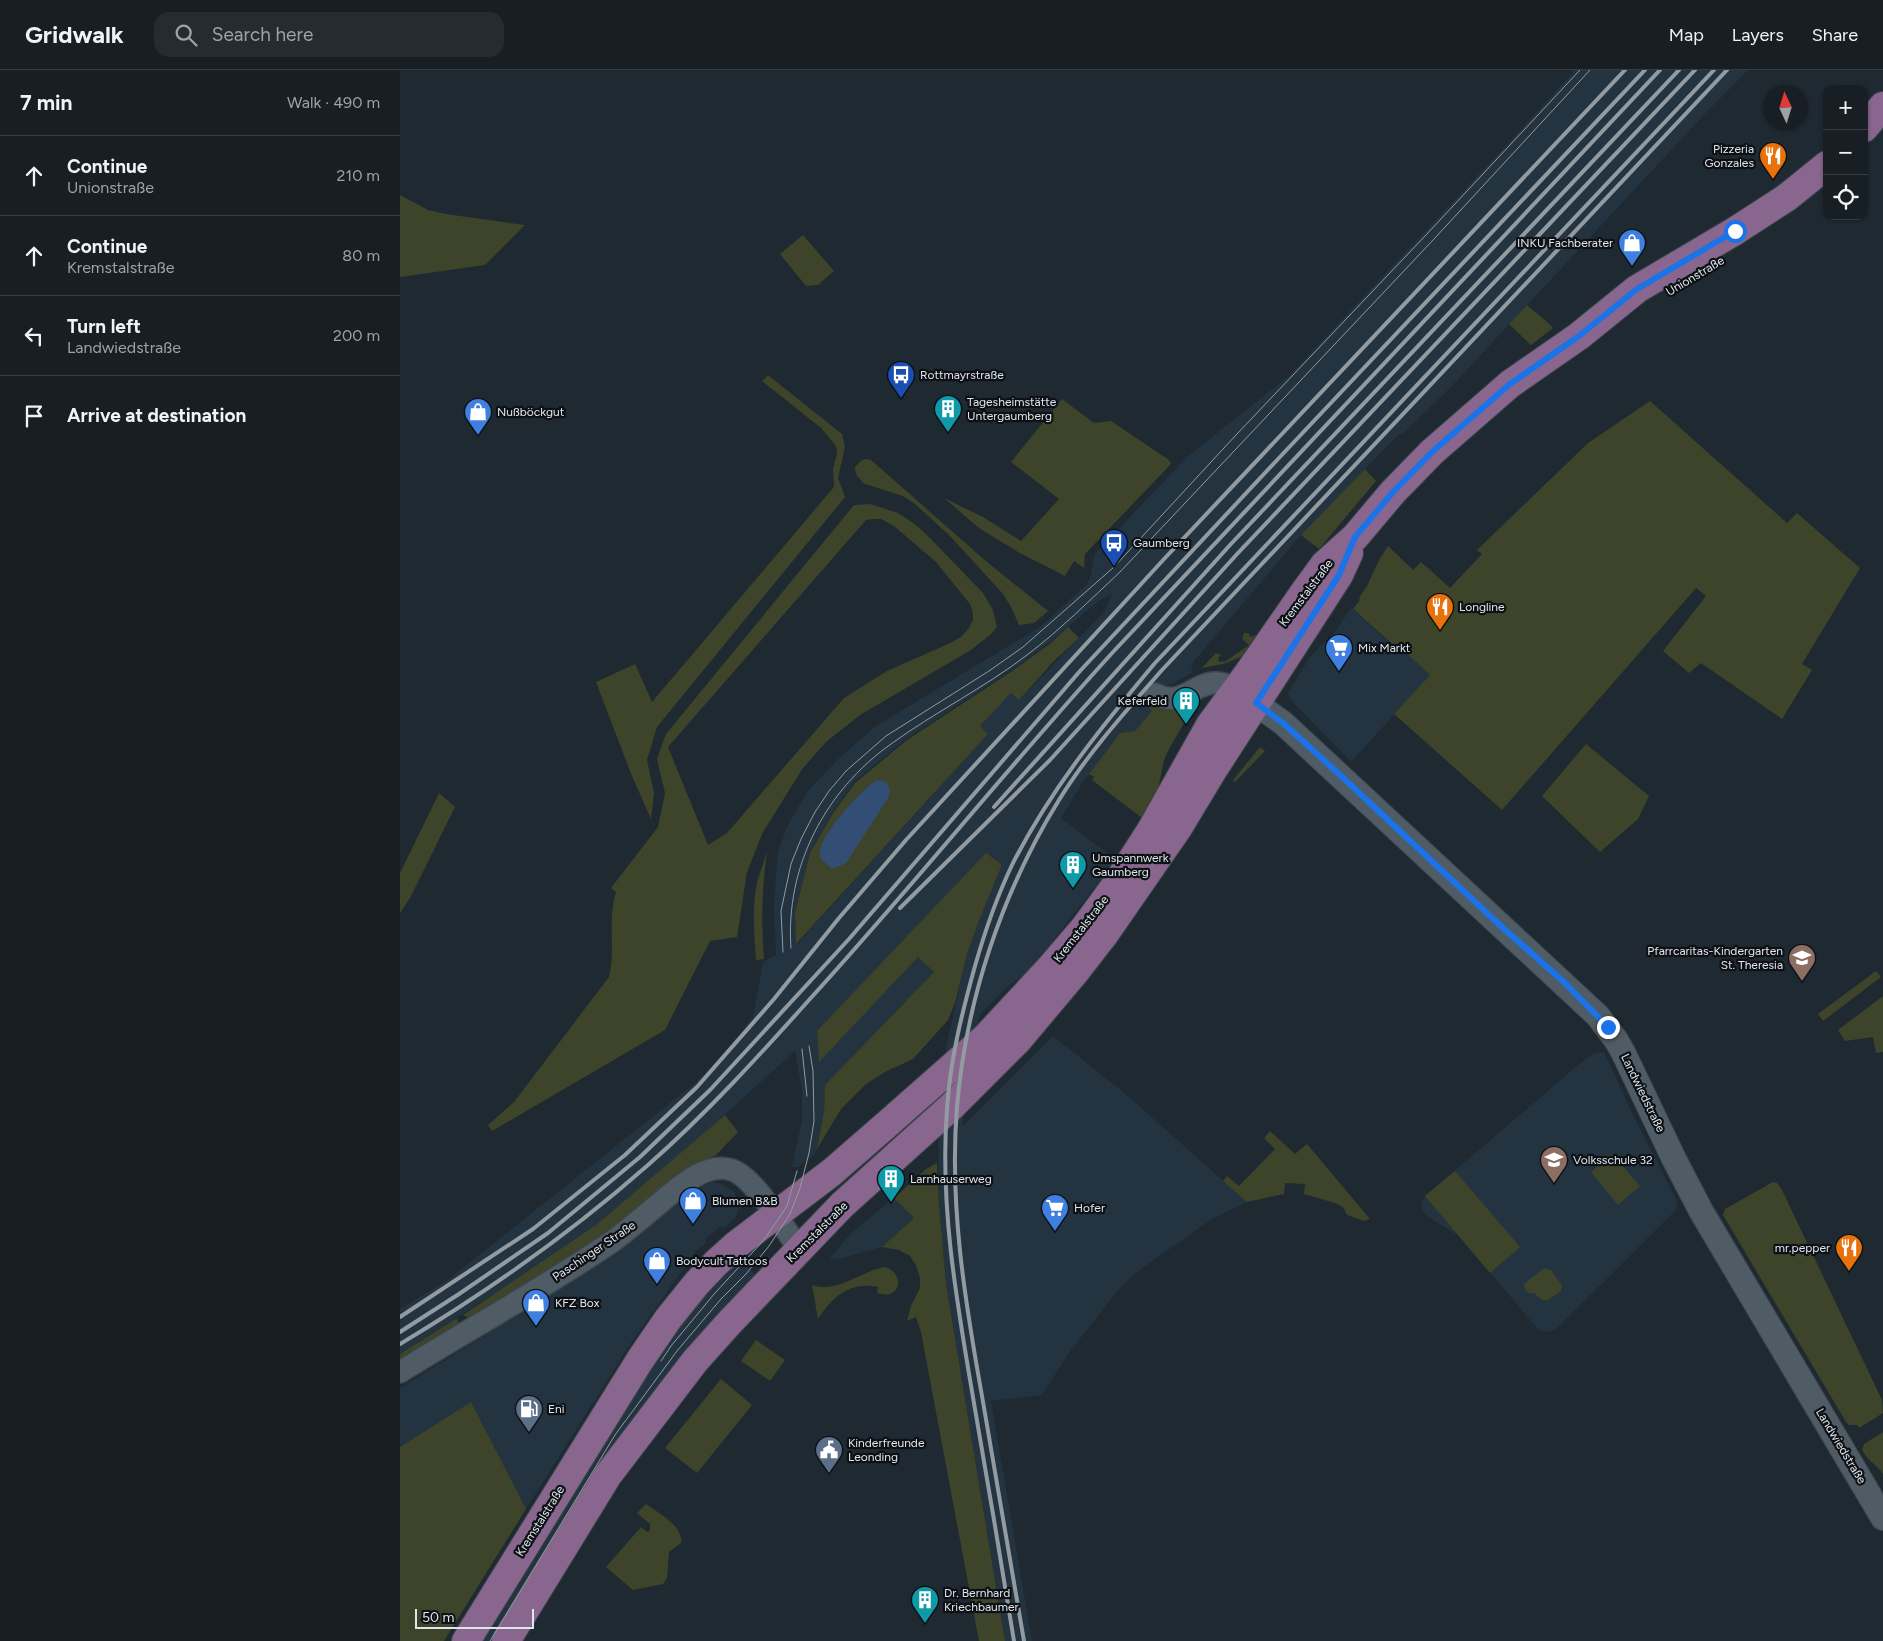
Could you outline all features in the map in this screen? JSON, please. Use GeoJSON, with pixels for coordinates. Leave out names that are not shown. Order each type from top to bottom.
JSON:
{"type":"FeatureCollection","features":[{"type":"Feature","properties":{"kind":"main road"},"geometry":{"type":"LineString","coordinates":[[1868,123],[1883,106]]}},
{"type":"Feature","properties":{"kind":"main road"},"geometry":{"type":"LineString","coordinates":[[1868,146],[1883,130]]}},
{"type":"Feature","properties":{"kind":"main road","name":"Unionstraße"},"geometry":{"type":"LineString","coordinates":[[1355,537],[1393,492],[1432,452],[1510,384],[1579,336],[1637,289],[1757,217],[1786,198],[1823,168]]}},
{"type":"Feature","properties":{"kind":"main road","name":"Unionstraße"},"geometry":{"type":"LineString","coordinates":[[1579,336],[1647,305],[1740,248],[1823,188]]}},
{"type":"Feature","properties":{"kind":"main road","name":"Kremstalstraße"},"geometry":{"type":"LineString","coordinates":[[506,1641],[608,1475],[630,1444],[718,1335],[842,1205],[952,1106],[1000,1059],[1061,991],[1104,935],[1169,842],[1246,696],[1249,672],[1324,565],[1355,537]]}},
{"type":"Feature","properties":{"kind":"main road","name":"Kremstalstraße"},"geometry":{"type":"LineString","coordinates":[[466,1641],[635,1367],[668,1319],[697,1283],[716,1263],[852,1155],[986,1037],[1085,927],[1135,855],[1168,801],[1210,725],[1246,696]]}},
{"type":"Feature","properties":{"kind":"main road","name":"Landwiedstraße"},"geometry":{"type":"LineString","coordinates":[[1246,696],[1283,723],[1339,774],[1503,928],[1565,983],[1608,1027],[1623,1052],[1674,1159],[1702,1210],[1883,1518]]}},
{"type":"Feature","properties":{"kind":"street"},"geometry":{"type":"LineString","coordinates":[[1155,694],[1162,698],[1180,698],[1202,685],[1215,682],[1229,685],[1246,696]]}},
{"type":"Feature","properties":{"kind":"street","name":"Paschinger Straße"},"geometry":{"type":"LineString","coordinates":[[400,1372],[612,1241],[682,1185],[700,1174],[722,1168],[744,1175],[775,1215]]}},
{"type":"Feature","properties":{"kind":"street"},"geometry":{"type":"LineString","coordinates":[[775,1215],[800,1250]]}},
{"type":"Feature","properties":{"kind":"shaded area"},"geometry":{"type":"Polygon","coordinates":[[[1575,70],[1748,70],[1700,119],[1451,387],[1402,434],[1398,435],[1301,535],[1194,661],[1191,667],[1193,672],[1171,685],[1161,685],[1144,702],[1153,711],[1135,731],[1119,734],[1083,782],[1061,818],[1116,860],[1045,951],[1022,976],[1012,983],[980,1014],[963,1110],[963,1126],[1053,1036],[1129,1097],[1247,1202],[1212,1219],[1138,1271],[1120,1288],[1068,1354],[1042,1395],[991,1401],[1032,1641],[1005,1641],[946,1284],[939,1204],[938,1112],[947,1043],[968,951],[1002,866],[886,959],[817,1031],[819,1061],[918,957],[934,972],[825,1085],[824,1111],[817,1149],[814,1155],[798,1167],[792,1167],[802,1120],[802,1090],[795,1051],[702,1135],[596,1225],[517,1279],[400,1354],[400,1309],[449,1279],[694,1084],[724,1053],[753,1017],[763,962],[776,955],[774,903],[778,852],[787,827],[807,792],[838,759],[876,726],[1040,627],[1086,585],[1090,578],[1095,554],[1186,458],[1289,376],[1575,70]],[[1112,594],[1101,599],[1050,642],[1011,670],[906,739],[854,782],[832,813],[810,853],[795,912],[797,944],[988,734],[980,726],[1011,693],[1019,700],[1104,612],[1112,594]]]}},
{"type":"Feature","properties":{"kind":"shaded area"},"geometry":{"type":"Polygon","coordinates":[[[1351,608],[1399,651],[1402,649],[1430,675],[1351,762],[1291,700],[1288,693],[1310,657],[1335,632],[1351,608]]]}},
{"type":"Feature","properties":{"kind":"shaded area","name":"Volksschule 32"},"geometry":{"type":"Polygon","coordinates":[[[1604,1053],[1614,1073],[1632,1113],[1677,1201],[1677,1206],[1675,1211],[1557,1328],[1544,1332],[1537,1328],[1459,1236],[1423,1212],[1421,1203],[1425,1196],[1583,1061],[1592,1054],[1604,1053]]]}},
{"type":"Feature","properties":{"kind":"shaded area"},"geometry":{"type":"Polygon","coordinates":[[[713,1182],[722,1184],[734,1192],[739,1204],[736,1217],[723,1229],[721,1226],[705,1239],[707,1242],[696,1251],[631,1343],[526,1509],[471,1402],[400,1447],[400,1388],[619,1252],[687,1196],[702,1186],[713,1182]]]}},
{"type":"Feature","properties":{"kind":"shaded area"},"geometry":{"type":"Polygon","coordinates":[[[894,1198],[914,1218],[882,1247],[829,1260],[855,1230],[894,1198]]]}},
{"type":"Feature","properties":{"kind":"shaded area"},"geometry":{"type":"Polygon","coordinates":[[[736,1255],[757,1277],[497,1641],[476,1641],[657,1347],[736,1255]]]}},
{"type":"Feature","properties":{"kind":"green space"},"geometry":{"type":"Polygon","coordinates":[[[400,195],[428,210],[525,225],[485,265],[400,277],[400,195]]]}},
{"type":"Feature","properties":{"kind":"green space"},"geometry":{"type":"Polygon","coordinates":[[[803,235],[834,271],[818,285],[806,286],[780,254],[803,235]]]}},
{"type":"Feature","properties":{"kind":"green space"},"geometry":{"type":"Polygon","coordinates":[[[1527,305],[1553,328],[1531,345],[1509,324],[1527,305]]]}},
{"type":"Feature","properties":{"kind":"green space"},"geometry":{"type":"Polygon","coordinates":[[[768,375],[842,434],[845,447],[838,478],[845,497],[657,727],[647,760],[654,793],[651,819],[632,776],[596,682],[635,664],[652,702],[834,487],[833,469],[837,454],[836,446],[821,428],[762,381],[768,375]]]}},
{"type":"Feature","properties":{"kind":"green space"},"geometry":{"type":"Polygon","coordinates":[[[1062,399],[1094,423],[1111,421],[1169,460],[1171,464],[1085,554],[1084,568],[1074,561],[1065,576],[1018,552],[979,528],[944,498],[983,517],[1021,541],[1059,499],[1011,462],[1062,399]]]}},
{"type":"Feature","properties":{"kind":"green space"},"geometry":{"type":"Polygon","coordinates":[[[1650,401],[1787,523],[1797,513],[1860,568],[1802,664],[1812,670],[1782,719],[1701,663],[1689,673],[1663,651],[1706,596],[1696,588],[1502,810],[1394,714],[1430,675],[1402,649],[1400,651],[1353,609],[1360,600],[1359,598],[1388,546],[1413,570],[1421,562],[1450,588],[1482,554],[1477,550],[1588,443],[1650,401]]]}},
{"type":"Feature","properties":{"kind":"green space"},"geometry":{"type":"Polygon","coordinates":[[[862,460],[871,460],[987,562],[1048,611],[1034,623],[1019,625],[1003,594],[951,537],[915,504],[903,496],[865,484],[859,479],[855,467],[862,460]]]}},
{"type":"Feature","properties":{"kind":"green space"},"geometry":{"type":"Polygon","coordinates":[[[1365,469],[1376,481],[1319,549],[1301,535],[1365,469]]]}},
{"type":"Feature","properties":{"kind":"green space"},"geometry":{"type":"Polygon","coordinates":[[[870,504],[898,513],[916,525],[983,593],[993,610],[997,627],[971,650],[860,715],[826,742],[803,768],[763,832],[747,872],[737,937],[710,941],[665,1030],[492,1131],[488,1125],[514,1102],[609,977],[612,956],[612,913],[616,892],[611,888],[658,827],[665,793],[657,759],[666,734],[854,505],[870,504]],[[881,519],[866,520],[668,747],[708,845],[727,833],[844,698],[887,671],[961,637],[969,628],[973,620],[970,604],[936,562],[894,526],[881,519]]]}},
{"type":"Feature","properties":{"kind":"green space"},"geometry":{"type":"Polygon","coordinates":[[[1068,627],[1079,638],[1054,661],[1019,700],[1011,693],[980,726],[988,734],[796,944],[795,912],[810,853],[833,813],[855,783],[907,740],[1012,671],[1051,643],[1068,627]]]}},
{"type":"Feature","properties":{"kind":"green space"},"geometry":{"type":"Polygon","coordinates":[[[1244,633],[1248,633],[1251,637],[1257,634],[1241,657],[1223,664],[1202,668],[1216,653],[1221,655],[1218,658],[1219,662],[1226,661],[1249,645],[1242,639],[1244,633]]]}},
{"type":"Feature","properties":{"kind":"green space"},"geometry":{"type":"Polygon","coordinates":[[[1151,701],[1170,708],[1196,702],[1169,749],[1164,760],[1157,795],[1142,818],[1092,780],[1094,777],[1089,774],[1120,733],[1135,731],[1152,711],[1147,706],[1151,701]]]}},
{"type":"Feature","properties":{"kind":"green space"},"geometry":{"type":"Polygon","coordinates":[[[1586,744],[1649,796],[1638,819],[1600,852],[1542,796],[1586,744]]]}},
{"type":"Feature","properties":{"kind":"green space"},"geometry":{"type":"Polygon","coordinates":[[[1260,747],[1265,751],[1235,782],[1233,780],[1260,747]]]}},
{"type":"Feature","properties":{"kind":"green space"},"geometry":{"type":"Polygon","coordinates":[[[439,793],[455,807],[410,898],[400,913],[400,873],[439,793]]]}},
{"type":"Feature","properties":{"kind":"green space"},"geometry":{"type":"Polygon","coordinates":[[[767,852],[762,905],[764,959],[756,960],[754,901],[757,882],[767,852]]]}},
{"type":"Feature","properties":{"kind":"green space"},"geometry":{"type":"Polygon","coordinates":[[[986,853],[1002,865],[968,951],[955,1003],[948,1020],[913,1059],[885,1072],[866,1084],[841,1109],[817,1149],[824,1111],[825,1085],[934,972],[918,957],[819,1062],[817,1031],[986,853]]]}},
{"type":"Feature","properties":{"kind":"green space"},"geometry":{"type":"Polygon","coordinates":[[[1876,971],[1881,977],[1823,1021],[1818,1014],[1876,971]]]}},
{"type":"Feature","properties":{"kind":"green space"},"geometry":{"type":"Polygon","coordinates":[[[1883,996],[1883,1052],[1876,1053],[1873,1037],[1845,1041],[1838,1030],[1883,996]]]}},
{"type":"Feature","properties":{"kind":"green space"},"geometry":{"type":"Polygon","coordinates":[[[725,1115],[738,1132],[716,1155],[696,1165],[603,1239],[472,1320],[463,1315],[596,1225],[725,1115]]]}},
{"type":"Feature","properties":{"kind":"green space"},"geometry":{"type":"Polygon","coordinates":[[[1270,1131],[1295,1154],[1307,1144],[1370,1219],[1364,1221],[1347,1215],[1343,1207],[1335,1203],[1304,1194],[1305,1184],[1285,1183],[1284,1194],[1247,1202],[1223,1181],[1227,1176],[1239,1186],[1275,1149],[1264,1138],[1270,1131]]]}},
{"type":"Feature","properties":{"kind":"green space"},"geometry":{"type":"Polygon","coordinates":[[[1612,1154],[1640,1186],[1618,1205],[1591,1172],[1612,1154]]]}},
{"type":"Feature","properties":{"kind":"green space"},"geometry":{"type":"Polygon","coordinates":[[[937,1163],[946,1284],[1005,1641],[979,1641],[921,1332],[916,1317],[907,1321],[911,1306],[920,1288],[920,1278],[916,1265],[910,1256],[899,1250],[882,1247],[914,1218],[894,1198],[926,1169],[937,1163]]]}},
{"type":"Feature","properties":{"kind":"green space"},"geometry":{"type":"Polygon","coordinates":[[[1455,1171],[1520,1247],[1490,1273],[1425,1196],[1455,1171]]]}},
{"type":"Feature","properties":{"kind":"green space"},"geometry":{"type":"Polygon","coordinates":[[[1773,1182],[1777,1183],[1781,1188],[1882,1400],[1883,1413],[1859,1428],[1857,1425],[1849,1425],[1846,1422],[1723,1215],[1725,1209],[1773,1182]]]}},
{"type":"Feature","properties":{"kind":"green space"},"geometry":{"type":"Polygon","coordinates":[[[885,1267],[896,1275],[898,1285],[896,1290],[885,1294],[877,1293],[878,1287],[859,1286],[850,1289],[843,1292],[829,1304],[818,1319],[812,1285],[831,1287],[885,1267]]]}},
{"type":"Feature","properties":{"kind":"green space"},"geometry":{"type":"Polygon","coordinates":[[[1544,1268],[1551,1270],[1562,1286],[1561,1291],[1548,1300],[1542,1300],[1534,1293],[1528,1293],[1524,1287],[1525,1283],[1544,1268]]]}},
{"type":"Feature","properties":{"kind":"green space"},"geometry":{"type":"Polygon","coordinates":[[[457,1318],[459,1328],[400,1364],[400,1354],[457,1318]]]}},
{"type":"Feature","properties":{"kind":"green space"},"geometry":{"type":"Polygon","coordinates":[[[756,1340],[785,1360],[770,1381],[741,1361],[756,1340]]]}},
{"type":"Feature","properties":{"kind":"green space"},"geometry":{"type":"Polygon","coordinates":[[[721,1379],[752,1405],[697,1473],[665,1448],[721,1379]]]}},
{"type":"Feature","properties":{"kind":"green space"},"geometry":{"type":"Polygon","coordinates":[[[471,1402],[526,1509],[444,1641],[400,1641],[400,1447],[471,1402]]]}},
{"type":"Feature","properties":{"kind":"green space"},"geometry":{"type":"Polygon","coordinates":[[[1883,1432],[1883,1474],[1862,1450],[1864,1444],[1883,1432]]]}},
{"type":"Feature","properties":{"kind":"green space"},"geometry":{"type":"Polygon","coordinates":[[[646,1504],[674,1526],[681,1537],[681,1543],[669,1552],[667,1578],[663,1584],[633,1590],[606,1567],[641,1527],[647,1532],[650,1531],[650,1524],[637,1513],[646,1504]]]}},
{"type":"Feature","properties":{"kind":"water"},"geometry":{"type":"Polygon","coordinates":[[[877,780],[886,782],[890,790],[888,798],[846,863],[832,869],[820,858],[824,838],[845,810],[862,792],[877,780]]]}},
{"type":"Feature","properties":{"kind":"tram line"},"geometry":{"type":"LineString","coordinates":[[783,952],[781,911],[791,864],[815,812],[846,771],[886,736],[989,671],[1023,647],[1114,567],[1580,70]]}},
{"type":"Feature","properties":{"kind":"tram line"},"geometry":{"type":"LineString","coordinates":[[791,948],[791,918],[795,889],[803,860],[814,833],[829,808],[847,784],[891,744],[1027,655],[1063,625],[1120,572],[1434,239],[1590,70]]}},
{"type":"Feature","properties":{"kind":"tram line"},"geometry":{"type":"LineString","coordinates":[[490,1641],[615,1435],[677,1351],[721,1299],[746,1274],[769,1246],[790,1214],[800,1188],[809,1153],[814,1121],[813,1071],[809,1046]]}},
{"type":"Feature","properties":{"kind":"tram line"},"geometry":{"type":"LineString","coordinates":[[802,1049],[807,1096]]}},
{"type":"Feature","properties":{"kind":"tram line"},"geometry":{"type":"LineString","coordinates":[[661,1361],[715,1293],[764,1240],[787,1206],[797,1171]]}},
{"type":"Feature","properties":{"kind":"railway"},"geometry":{"type":"LineString","coordinates":[[400,1317],[533,1229],[625,1155],[697,1087],[774,999],[839,918],[906,840],[1165,558],[1625,70]]}},
{"type":"Feature","properties":{"kind":"railway"},"geometry":{"type":"LineString","coordinates":[[400,1332],[548,1233],[640,1157],[710,1090],[849,939],[1080,671],[1645,70]]}},
{"type":"Feature","properties":{"kind":"railway"},"geometry":{"type":"LineString","coordinates":[[400,1344],[497,1282],[589,1214],[669,1146],[731,1085],[848,957],[1036,738],[1113,652],[1660,70]]}},
{"type":"Feature","properties":{"kind":"railway"},"geometry":{"type":"LineString","coordinates":[[994,807],[1230,545],[1679,70]]}},
{"type":"Feature","properties":{"kind":"railway"},"geometry":{"type":"LineString","coordinates":[[900,908],[1050,760],[1238,553],[1695,70]]}},
{"type":"Feature","properties":{"kind":"railway"},"geometry":{"type":"LineString","coordinates":[[1014,1641],[957,1301],[948,1224],[945,1147],[949,1091],[961,1019],[983,940],[1007,875],[1044,809],[1078,759],[1155,663],[1714,70]]}},
{"type":"Feature","properties":{"kind":"railway"},"geometry":{"type":"LineString","coordinates":[[1024,1641],[970,1324],[960,1252],[955,1180],[957,1107],[969,1027],[978,987],[990,948],[1020,872],[1039,835],[1070,783],[1108,733],[1162,670],[1727,70]]}},
{"type":"Feature","properties":{"kind":"place","name":"Pizzeria Gonzales"},"geometry":{"type":"Point","coordinates":[1773,180]}},
{"type":"Feature","properties":{"kind":"place","name":"INKU Fachberater"},"geometry":{"type":"Point","coordinates":[1632,267]}},
{"type":"Feature","properties":{"kind":"place","name":"Rottmayrstraße"},"geometry":{"type":"Point","coordinates":[901,399]}},
{"type":"Feature","properties":{"kind":"place","name":"Tagesheimstätte Untergaumberg"},"geometry":{"type":"Point","coordinates":[948,433]}},
{"type":"Feature","properties":{"kind":"place","name":"Nußböckgut"},"geometry":{"type":"Point","coordinates":[478,436]}},
{"type":"Feature","properties":{"kind":"place","name":"Gaumberg"},"geometry":{"type":"Point","coordinates":[1114,567]}},
{"type":"Feature","properties":{"kind":"place","name":"Longline"},"geometry":{"type":"Point","coordinates":[1440,631]}},
{"type":"Feature","properties":{"kind":"place","name":"Mix Markt"},"geometry":{"type":"Point","coordinates":[1339,672]}},
{"type":"Feature","properties":{"kind":"place","name":"Keferfeld"},"geometry":{"type":"Point","coordinates":[1186,725]}},
{"type":"Feature","properties":{"kind":"place","name":"Umspannwerk Gaumberg"},"geometry":{"type":"Point","coordinates":[1073,889]}},
{"type":"Feature","properties":{"kind":"place","name":"Pfarrcaritas-Kindergarten St. Theresia"},"geometry":{"type":"Point","coordinates":[1802,982]}},
{"type":"Feature","properties":{"kind":"place","name":"Volksschule 32"},"geometry":{"type":"Point","coordinates":[1554,1184]}},
{"type":"Feature","properties":{"kind":"place","name":"Larnhauserweg"},"geometry":{"type":"Point","coordinates":[891,1203]}},
{"type":"Feature","properties":{"kind":"place","name":"Blumen B&B"},"geometry":{"type":"Point","coordinates":[693,1225]}},
{"type":"Feature","properties":{"kind":"place","name":"Hofer"},"geometry":{"type":"Point","coordinates":[1055,1232]}},
{"type":"Feature","properties":{"kind":"place","name":"mr.pepper"},"geometry":{"type":"Point","coordinates":[1849,1272]}},
{"type":"Feature","properties":{"kind":"place","name":"Bodycult Tattoos"},"geometry":{"type":"Point","coordinates":[657,1285]}},
{"type":"Feature","properties":{"kind":"place","name":"KFZ Box"},"geometry":{"type":"Point","coordinates":[536,1327]}},
{"type":"Feature","properties":{"kind":"place","name":"Eni"},"geometry":{"type":"Point","coordinates":[529,1433]}},
{"type":"Feature","properties":{"kind":"place","name":"Kinderfreunde Leonding"},"geometry":{"type":"Point","coordinates":[829,1474]}},
{"type":"Feature","properties":{"kind":"place","name":"Dr. Bernhard Kriechbaumer"},"geometry":{"type":"Point","coordinates":[925,1624]}},
{"type":"Feature","properties":{"kind":"route"},"geometry":{"type":"LineString","coordinates":[[1608,1027],[1565,983],[1503,928],[1339,774],[1283,723],[1256,703],[1339,575],[1355,537],[1393,492],[1432,452],[1510,384],[1579,336],[1637,289],[1735,231]]}}]}
